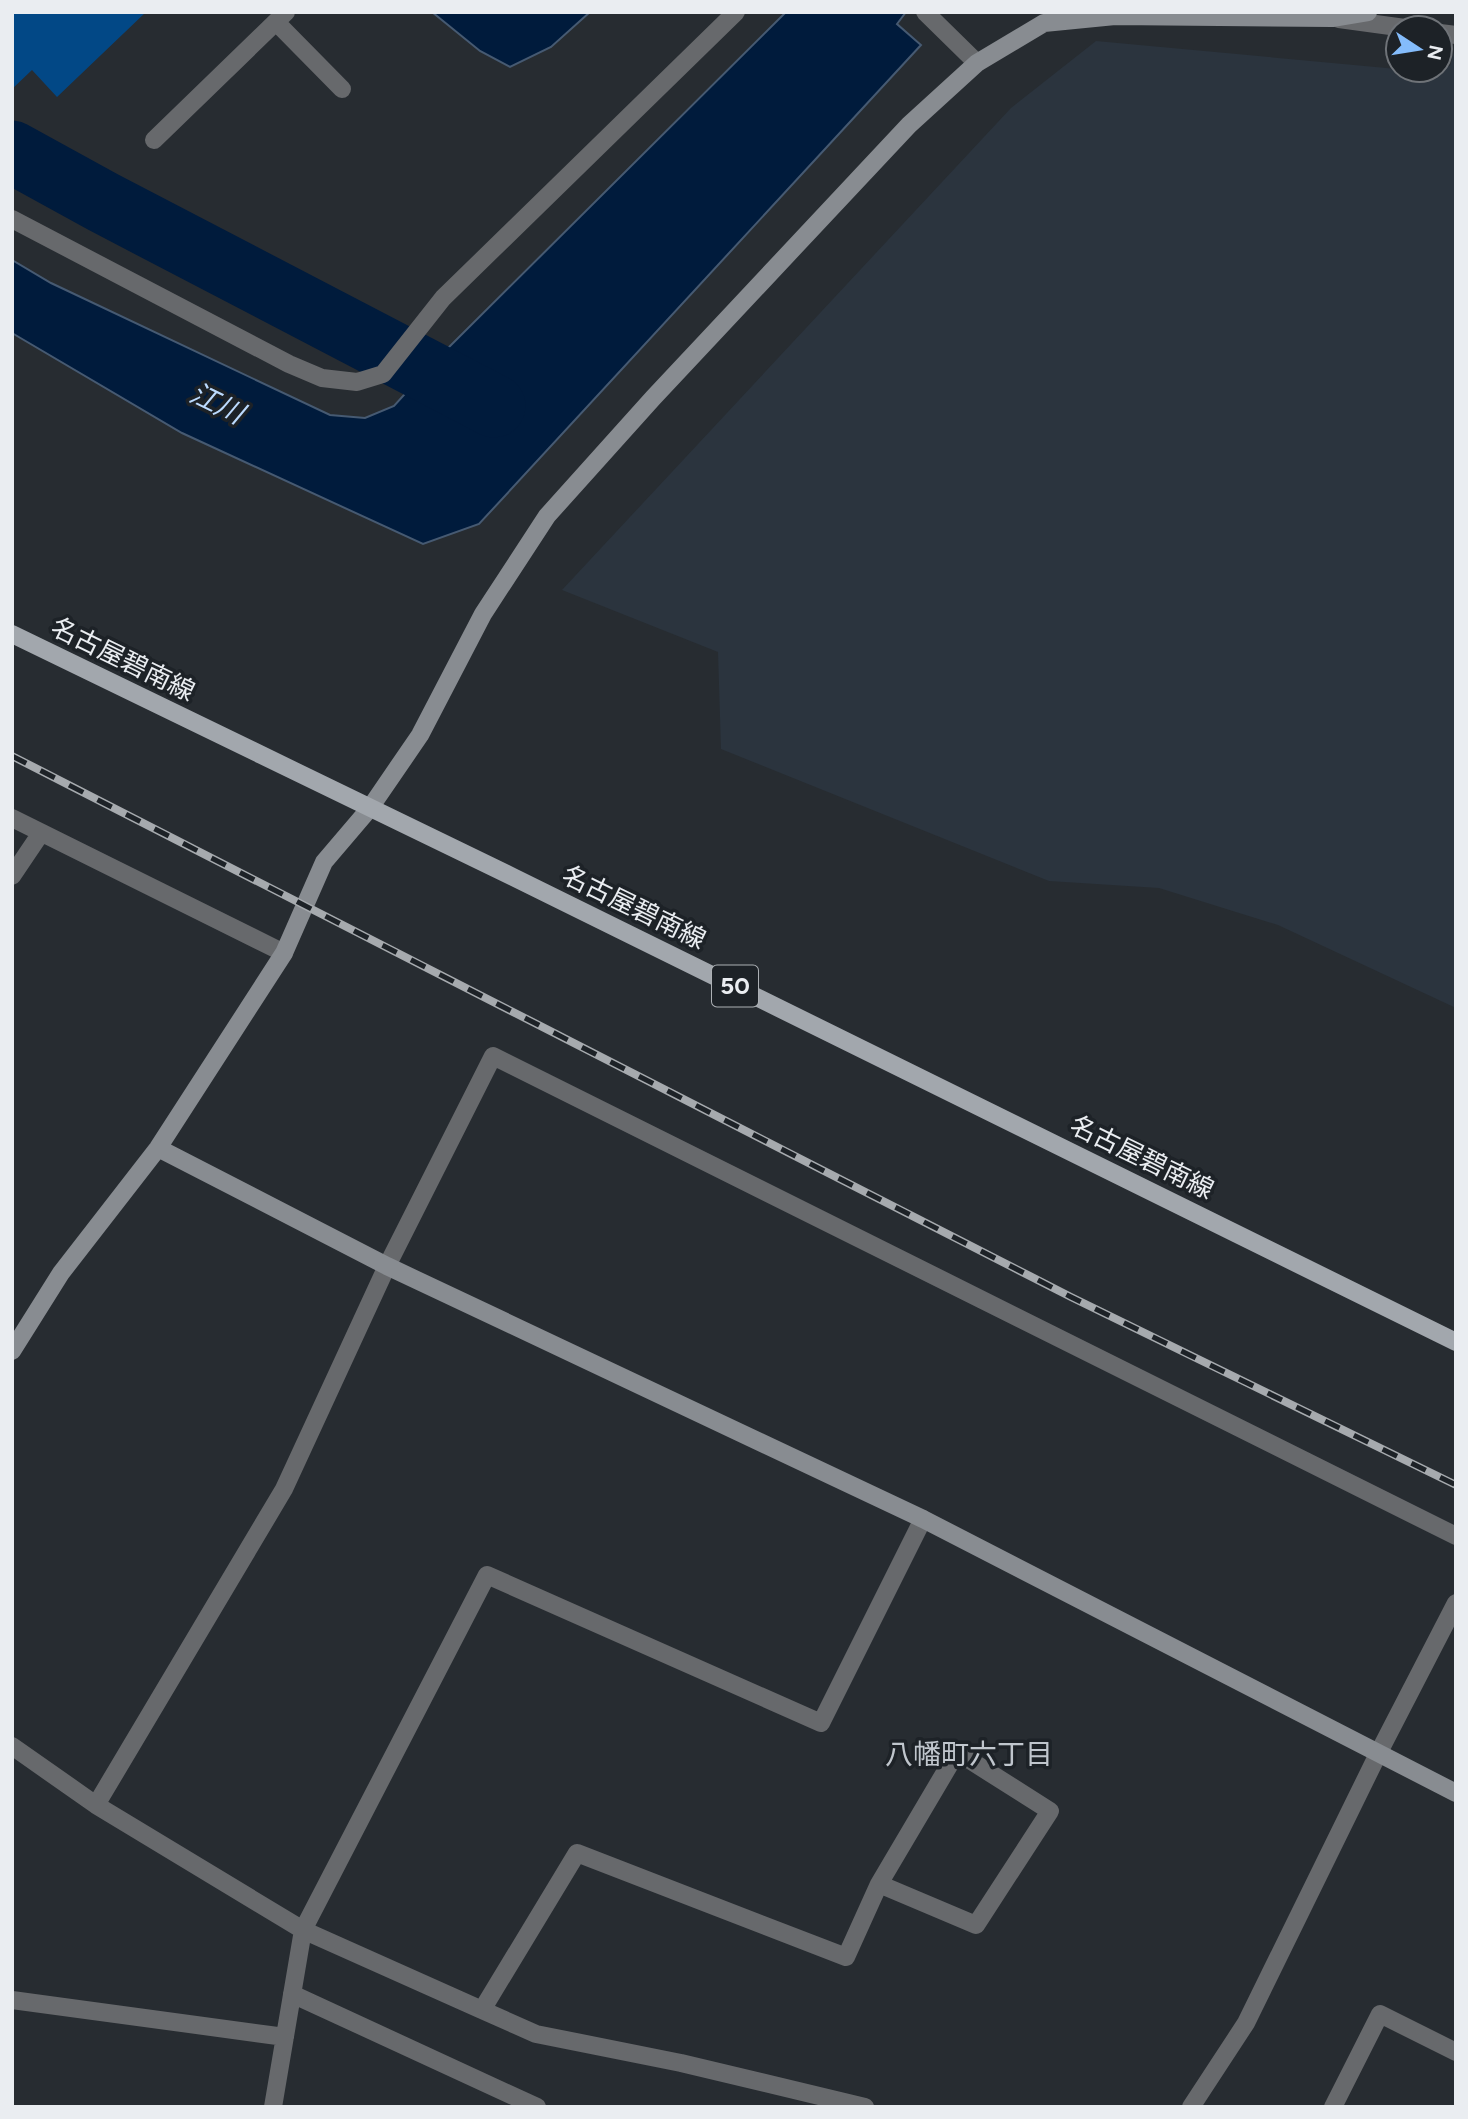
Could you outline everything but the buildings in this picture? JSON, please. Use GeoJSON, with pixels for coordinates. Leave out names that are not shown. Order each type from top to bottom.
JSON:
{"type":"FeatureCollection","features":[{"type":"Feature","properties":{"kind":"main road","name":"名古屋碧南線"},"geometry":{"type":"LineString","coordinates":[[12,634],[1456,1342]]}},
{"type":"Feature","properties":{"kind":"street"},"geometry":{"type":"LineString","coordinates":[[12,219],[289,364],[322,378],[357,382],[383,374],[443,298],[736,12]]}},
{"type":"Feature","properties":{"kind":"street"},"geometry":{"type":"LineString","coordinates":[[925,12],[977,63]]}},
{"type":"Feature","properties":{"kind":"street"},"geometry":{"type":"LineString","coordinates":[[1332,18],[1368,12]]}},
{"type":"Feature","properties":{"kind":"street"},"geometry":{"type":"LineString","coordinates":[[12,1351],[61,1273],[158,1148],[284,953],[324,862],[370,808],[421,735],[483,614],[547,516],[653,398],[900,135],[977,63],[1044,23],[1115,16],[1332,18],[1384,25]]}},
{"type":"Feature","properties":{"kind":"street"},"geometry":{"type":"LineString","coordinates":[[154,140],[281,17],[342,89]]}},
{"type":"Feature","properties":{"kind":"street"},"geometry":{"type":"LineString","coordinates":[[12,818],[284,953]]}},
{"type":"Feature","properties":{"kind":"street"},"geometry":{"type":"LineString","coordinates":[[12,876],[41,833]]}},
{"type":"Feature","properties":{"kind":"street"},"geometry":{"type":"LineString","coordinates":[[96,1805],[284,1489],[387,1266],[493,1056],[1456,1536]]}},
{"type":"Feature","properties":{"kind":"street"},"geometry":{"type":"LineString","coordinates":[[158,1148],[387,1266],[923,1519],[1456,1793]]}},
{"type":"Feature","properties":{"kind":"street"},"geometry":{"type":"LineString","coordinates":[[273,2107],[303,1930],[487,1575],[821,1723],[923,1519]]}},
{"type":"Feature","properties":{"kind":"street"},"geometry":{"type":"LineString","coordinates":[[1191,2107],[1246,2023],[1378,1754],[1456,1603]]}},
{"type":"Feature","properties":{"kind":"street"},"geometry":{"type":"LineString","coordinates":[[12,1746],[96,1805],[303,1930],[536,2034],[681,2063],[865,2107]]}},
{"type":"Feature","properties":{"kind":"street"},"geometry":{"type":"LineString","coordinates":[[482,2010],[577,1853],[846,1957],[879,1884],[957,1752],[1050,1811],[976,1925],[879,1884]]}},
{"type":"Feature","properties":{"kind":"street"},"geometry":{"type":"LineString","coordinates":[[292,1994],[537,2107]]}},
{"type":"Feature","properties":{"kind":"street"},"geometry":{"type":"LineString","coordinates":[[12,2000],[285,2037]]}},
{"type":"Feature","properties":{"kind":"street"},"geometry":{"type":"LineString","coordinates":[[1334,2107],[1380,2014],[1456,2052]]}},
{"type":"Feature","properties":{"kind":"shaded area"},"geometry":{"type":"Polygon","coordinates":[[[1096,41],[1384,68],[1384,84],[1454,84],[1456,45],[1456,1008],[1278,925],[1159,888],[1049,881],[721,749],[718,652],[562,590],[1011,108],[1096,41]]]}},
{"type":"Feature","properties":{"kind":"water"},"geometry":{"type":"Polygon","coordinates":[[[432,12],[590,12],[551,47],[510,67],[480,51],[432,12]]]}},
{"type":"Feature","properties":{"kind":"water","name":"江川"},"geometry":{"type":"Polygon","coordinates":[[[786,12],[906,12],[897,24],[921,45],[479,524],[423,544],[182,433],[12,333],[12,260],[51,283],[330,415],[365,418],[394,406],[433,363],[786,12]]]}},
{"type":"Feature","properties":{"kind":"waterway"},"geometry":{"type":"LineString","coordinates":[[12,152],[494,406]]}},
{"type":"Feature","properties":{"kind":"railway"},"geometry":{"type":"LineString","coordinates":[[12,756],[1071,1297],[1456,1485]]}},
{"type":"Feature","properties":{"kind":"district","name":"八幡町六丁目"},"geometry":{"type":"Point","coordinates":[969,1754]}}]}
